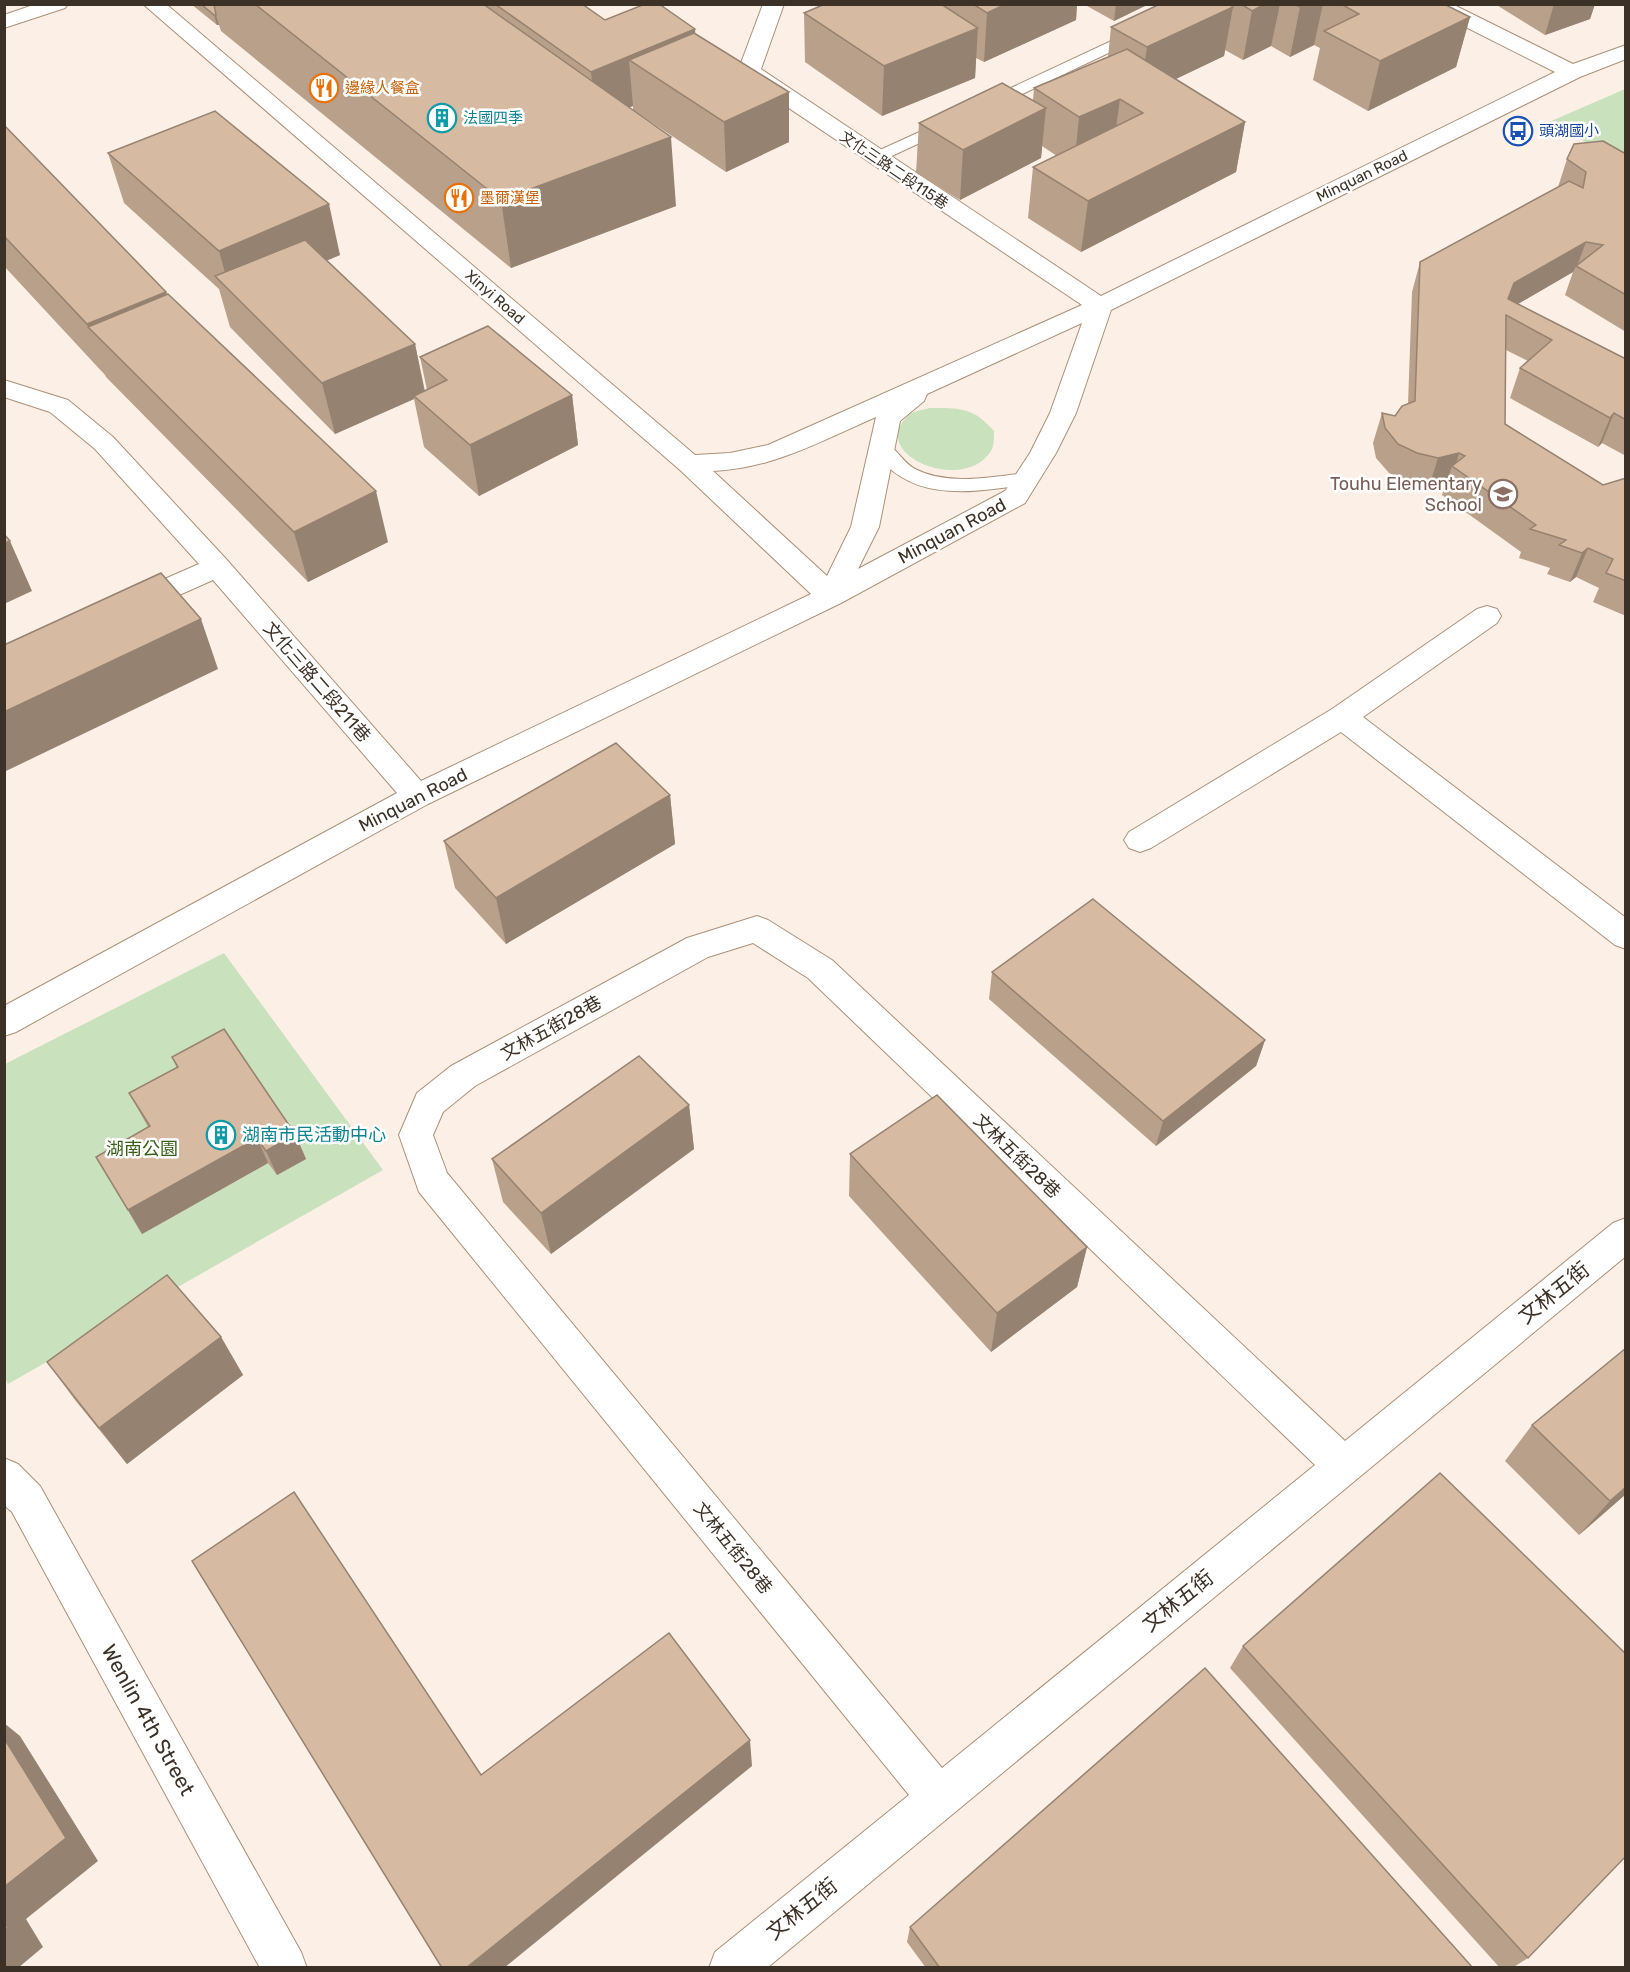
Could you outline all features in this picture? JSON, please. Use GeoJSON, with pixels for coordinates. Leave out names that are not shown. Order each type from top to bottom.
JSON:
{"type":"FeatureCollection","features":[{"type":"Feature","properties":{"kind":"street"},"geometry":{"type":"LineString","coordinates":[[4,22],[58,4]]}},
{"type":"Feature","properties":{"kind":"street","name":"Xinyi Road"},"geometry":{"type":"LineString","coordinates":[[153,4],[689,464],[831,596]]}},
{"type":"Feature","properties":{"kind":"street","name":"文化三路二段115巷"},"geometry":{"type":"LineString","coordinates":[[774,4],[749,71],[1100,306]]}},
{"type":"Feature","properties":{"kind":"street"},"geometry":{"type":"LineString","coordinates":[[1436,4],[1572,72]]}},
{"type":"Feature","properties":{"kind":"street","name":"Minquan Road"},"geometry":{"type":"LineString","coordinates":[[689,464],[730,462],[775,452],[1100,306],[1572,72],[1626,51]]}},
{"type":"Feature","properties":{"kind":"street","name":"Minquan Road"},"geometry":{"type":"LineString","coordinates":[[4,1022],[417,796],[831,596],[1016,497],[1043,453],[1063,413],[1100,306]]}},
{"type":"Feature","properties":{"kind":"street","name":"Minquan Road"},"geometry":{"type":"LineString","coordinates":[[831,596],[865,527],[888,418],[934,380]]}},
{"type":"Feature","properties":{"kind":"street","name":"文化三路二段211巷"},"geometry":{"type":"LineString","coordinates":[[4,387],[59,406],[104,443],[217,567],[417,796]]}},
{"type":"Feature","properties":{"kind":"street"},"geometry":{"type":"LineString","coordinates":[[111,614],[217,567]]}},
{"type":"Feature","properties":{"kind":"street"},"geometry":{"type":"LineString","coordinates":[[1140,840],[1342,717],[1487,616]]}},
{"type":"Feature","properties":{"kind":"street"},"geometry":{"type":"LineString","coordinates":[[1342,717],[1626,936]]}},
{"type":"Feature","properties":{"kind":"street","name":"文林五街28巷"},"geometry":{"type":"LineString","coordinates":[[938,1797],[432,1181],[416,1135],[429,1103],[463,1076],[698,947],[757,929],[820,969],[1343,1465]]}},
{"type":"Feature","properties":{"kind":"street","name":"文林五街"},"geometry":{"type":"LineString","coordinates":[[731,1968],[1626,1234]]}},
{"type":"Feature","properties":{"kind":"street","name":"Wenlin 4th Street"},"geometry":{"type":"LineString","coordinates":[[4,1477],[26,1499],[285,1968]]}},
{"type":"Feature","properties":{"kind":"lane"},"geometry":{"type":"LineString","coordinates":[[876,158],[1156,25]]}},
{"type":"Feature","properties":{"kind":"lane"},"geometry":{"type":"LineString","coordinates":[[883,449],[901,469],[936,484],[981,484],[1026,478]]}},
{"type":"Feature","properties":{"kind":"green space"},"geometry":{"type":"Polygon","coordinates":[[[1625,89],[1625,164],[1549,122],[1625,89]]]}},
{"type":"Feature","properties":{"kind":"green space"},"geometry":{"type":"Polygon","coordinates":[[[929,408],[965,410],[979,417],[994,431],[992,449],[979,463],[962,469],[943,469],[925,465],[910,456],[900,444],[899,431],[910,414],[929,408]]]}},
{"type":"Feature","properties":{"kind":"green space","name":"湖南公園"},"geometry":{"type":"Polygon","coordinates":[[[224,953],[383,1170],[8,1384],[5,1378],[5,1064],[224,953]]]}},
{"type":"Feature","properties":{"kind":"building"},"geometry":{"type":"Polygon","coordinates":[[[201,4],[214,4],[216,15],[214,15],[201,4]]]}},
{"type":"Feature","properties":{"kind":"building"},"geometry":{"type":"Polygon","coordinates":[[[255,4],[483,4],[671,137],[501,200],[255,4]]]}},
{"type":"Feature","properties":{"kind":"building"},"geometry":{"type":"Polygon","coordinates":[[[495,4],[582,4],[605,20],[645,4],[659,4],[695,29],[591,72],[495,4]]]}},
{"type":"Feature","properties":{"kind":"building"},"geometry":{"type":"Polygon","coordinates":[[[825,4],[941,4],[978,28],[884,66],[804,13],[825,4]]]}},
{"type":"Feature","properties":{"kind":"building"},"geometry":{"type":"Polygon","coordinates":[[[973,4],[1006,4],[987,13],[973,4]]]}},
{"type":"Feature","properties":{"kind":"building"},"geometry":{"type":"Polygon","coordinates":[[[1160,4],[1229,4],[1233,7],[1147,47],[1111,27],[1160,4]]]}},
{"type":"Feature","properties":{"kind":"building"},"geometry":{"type":"Polygon","coordinates":[[[1241,4],[1265,4],[1252,11],[1241,4]]]}},
{"type":"Feature","properties":{"kind":"building"},"geometry":{"type":"Polygon","coordinates":[[[1341,4],[1444,4],[1470,17],[1380,61],[1324,31],[1359,14],[1341,4]]]}},
{"type":"Feature","properties":{"kind":"building"},"geometry":{"type":"Polygon","coordinates":[[[694,33],[789,92],[724,122],[629,60],[694,33]]]}},
{"type":"Feature","properties":{"kind":"building"},"geometry":{"type":"Polygon","coordinates":[[[1127,49],[1245,122],[1088,201],[1033,167],[1143,113],[1120,99],[1079,117],[1034,88],[1127,49]]]}},
{"type":"Feature","properties":{"kind":"building"},"geometry":{"type":"Polygon","coordinates":[[[1002,83],[1046,108],[963,150],[919,123],[1002,83]]]}},
{"type":"Feature","properties":{"kind":"building"},"geometry":{"type":"Polygon","coordinates":[[[215,111],[329,204],[219,251],[108,153],[215,111]]]}},
{"type":"Feature","properties":{"kind":"building"},"geometry":{"type":"Polygon","coordinates":[[[4,125],[166,292],[87,324],[4,236],[4,125]]]}},
{"type":"Feature","properties":{"kind":"building"},"geometry":{"type":"Polygon","coordinates":[[[1603,141],[1626,154],[1626,295],[1576,266],[1603,245],[1586,242],[1514,283],[1508,299],[1626,359],[1626,420],[1614,413],[1610,418],[1520,368],[1552,340],[1506,315],[1505,424],[1603,485],[1626,478],[1626,581],[1606,573],[1613,559],[1588,548],[1582,553],[1559,545],[1566,540],[1530,529],[1536,525],[1452,466],[1465,456],[1459,453],[1438,458],[1417,453],[1398,444],[1385,428],[1382,413],[1395,416],[1402,406],[1415,401],[1420,262],[1569,181],[1583,188],[1586,172],[1567,159],[1574,144],[1603,141]]]}},
{"type":"Feature","properties":{"kind":"building"},"geometry":{"type":"Polygon","coordinates":[[[305,240],[415,344],[322,383],[215,276],[305,240]]]}},
{"type":"Feature","properties":{"kind":"building"},"geometry":{"type":"Polygon","coordinates":[[[168,294],[376,491],[294,532],[88,327],[168,294]]]}},
{"type":"Feature","properties":{"kind":"building"},"geometry":{"type":"Polygon","coordinates":[[[488,326],[572,395],[470,445],[414,396],[447,380],[420,357],[488,326]]]}},
{"type":"Feature","properties":{"kind":"building"},"geometry":{"type":"Polygon","coordinates":[[[4,534],[10,541],[4,543],[4,534]]]}},
{"type":"Feature","properties":{"kind":"building"},"geometry":{"type":"Polygon","coordinates":[[[161,573],[201,619],[4,712],[4,645],[161,573]]]}},
{"type":"Feature","properties":{"kind":"building"},"geometry":{"type":"Polygon","coordinates":[[[616,743],[670,795],[496,898],[444,841],[616,743]]]}},
{"type":"Feature","properties":{"kind":"building"},"geometry":{"type":"Polygon","coordinates":[[[1093,899],[1265,1040],[1163,1121],[992,972],[1093,899]]]}},
{"type":"Feature","properties":{"kind":"building","name":"湖南市民活動中心"},"geometry":{"type":"Polygon","coordinates":[[[224,1029],[295,1134],[266,1151],[257,1138],[128,1210],[96,1157],[150,1126],[129,1093],[178,1067],[172,1057],[224,1029]]]}},
{"type":"Feature","properties":{"kind":"building"},"geometry":{"type":"Polygon","coordinates":[[[639,1056],[689,1105],[541,1213],[492,1159],[639,1056]]]}},
{"type":"Feature","properties":{"kind":"building"},"geometry":{"type":"Polygon","coordinates":[[[937,1095],[1087,1247],[997,1313],[850,1154],[937,1095]]]}},
{"type":"Feature","properties":{"kind":"building"},"geometry":{"type":"Polygon","coordinates":[[[167,1275],[221,1337],[99,1428],[47,1362],[167,1275]]]}},
{"type":"Feature","properties":{"kind":"building"},"geometry":{"type":"Polygon","coordinates":[[[1626,1348],[1626,1487],[1610,1501],[1532,1425],[1626,1348]]]}},
{"type":"Feature","properties":{"kind":"building"},"geometry":{"type":"Polygon","coordinates":[[[1440,1473],[1626,1654],[1626,1856],[1528,1958],[1243,1646],[1440,1473]]]}},
{"type":"Feature","properties":{"kind":"building"},"geometry":{"type":"Polygon","coordinates":[[[294,1492],[481,1775],[669,1633],[750,1740],[466,1968],[442,1968],[192,1561],[294,1492]]]}},
{"type":"Feature","properties":{"kind":"building"},"geometry":{"type":"Polygon","coordinates":[[[1205,1668],[1473,1968],[940,1968],[910,1927],[1205,1668]]]}},
{"type":"Feature","properties":{"kind":"building"},"geometry":{"type":"Polygon","coordinates":[[[4,1738],[66,1838],[4,1887],[4,1738]]]}},
{"type":"Feature","properties":{"kind":"place","name":"邊緣人餐盒"},"geometry":{"type":"Point","coordinates":[324,88]}},
{"type":"Feature","properties":{"kind":"place","name":"法國四季"},"geometry":{"type":"Point","coordinates":[442,118]}},
{"type":"Feature","properties":{"kind":"place","name":"頭湖國小"},"geometry":{"type":"Point","coordinates":[1518,131]}},
{"type":"Feature","properties":{"kind":"place","name":"墨爾漢堡"},"geometry":{"type":"Point","coordinates":[459,198]}},
{"type":"Feature","properties":{"kind":"place","name":"Touhu Elementary School"},"geometry":{"type":"Point","coordinates":[1503,494]}},
{"type":"Feature","properties":{"kind":"place","name":"湖南市民活動中心"},"geometry":{"type":"Point","coordinates":[221,1135]}}]}
